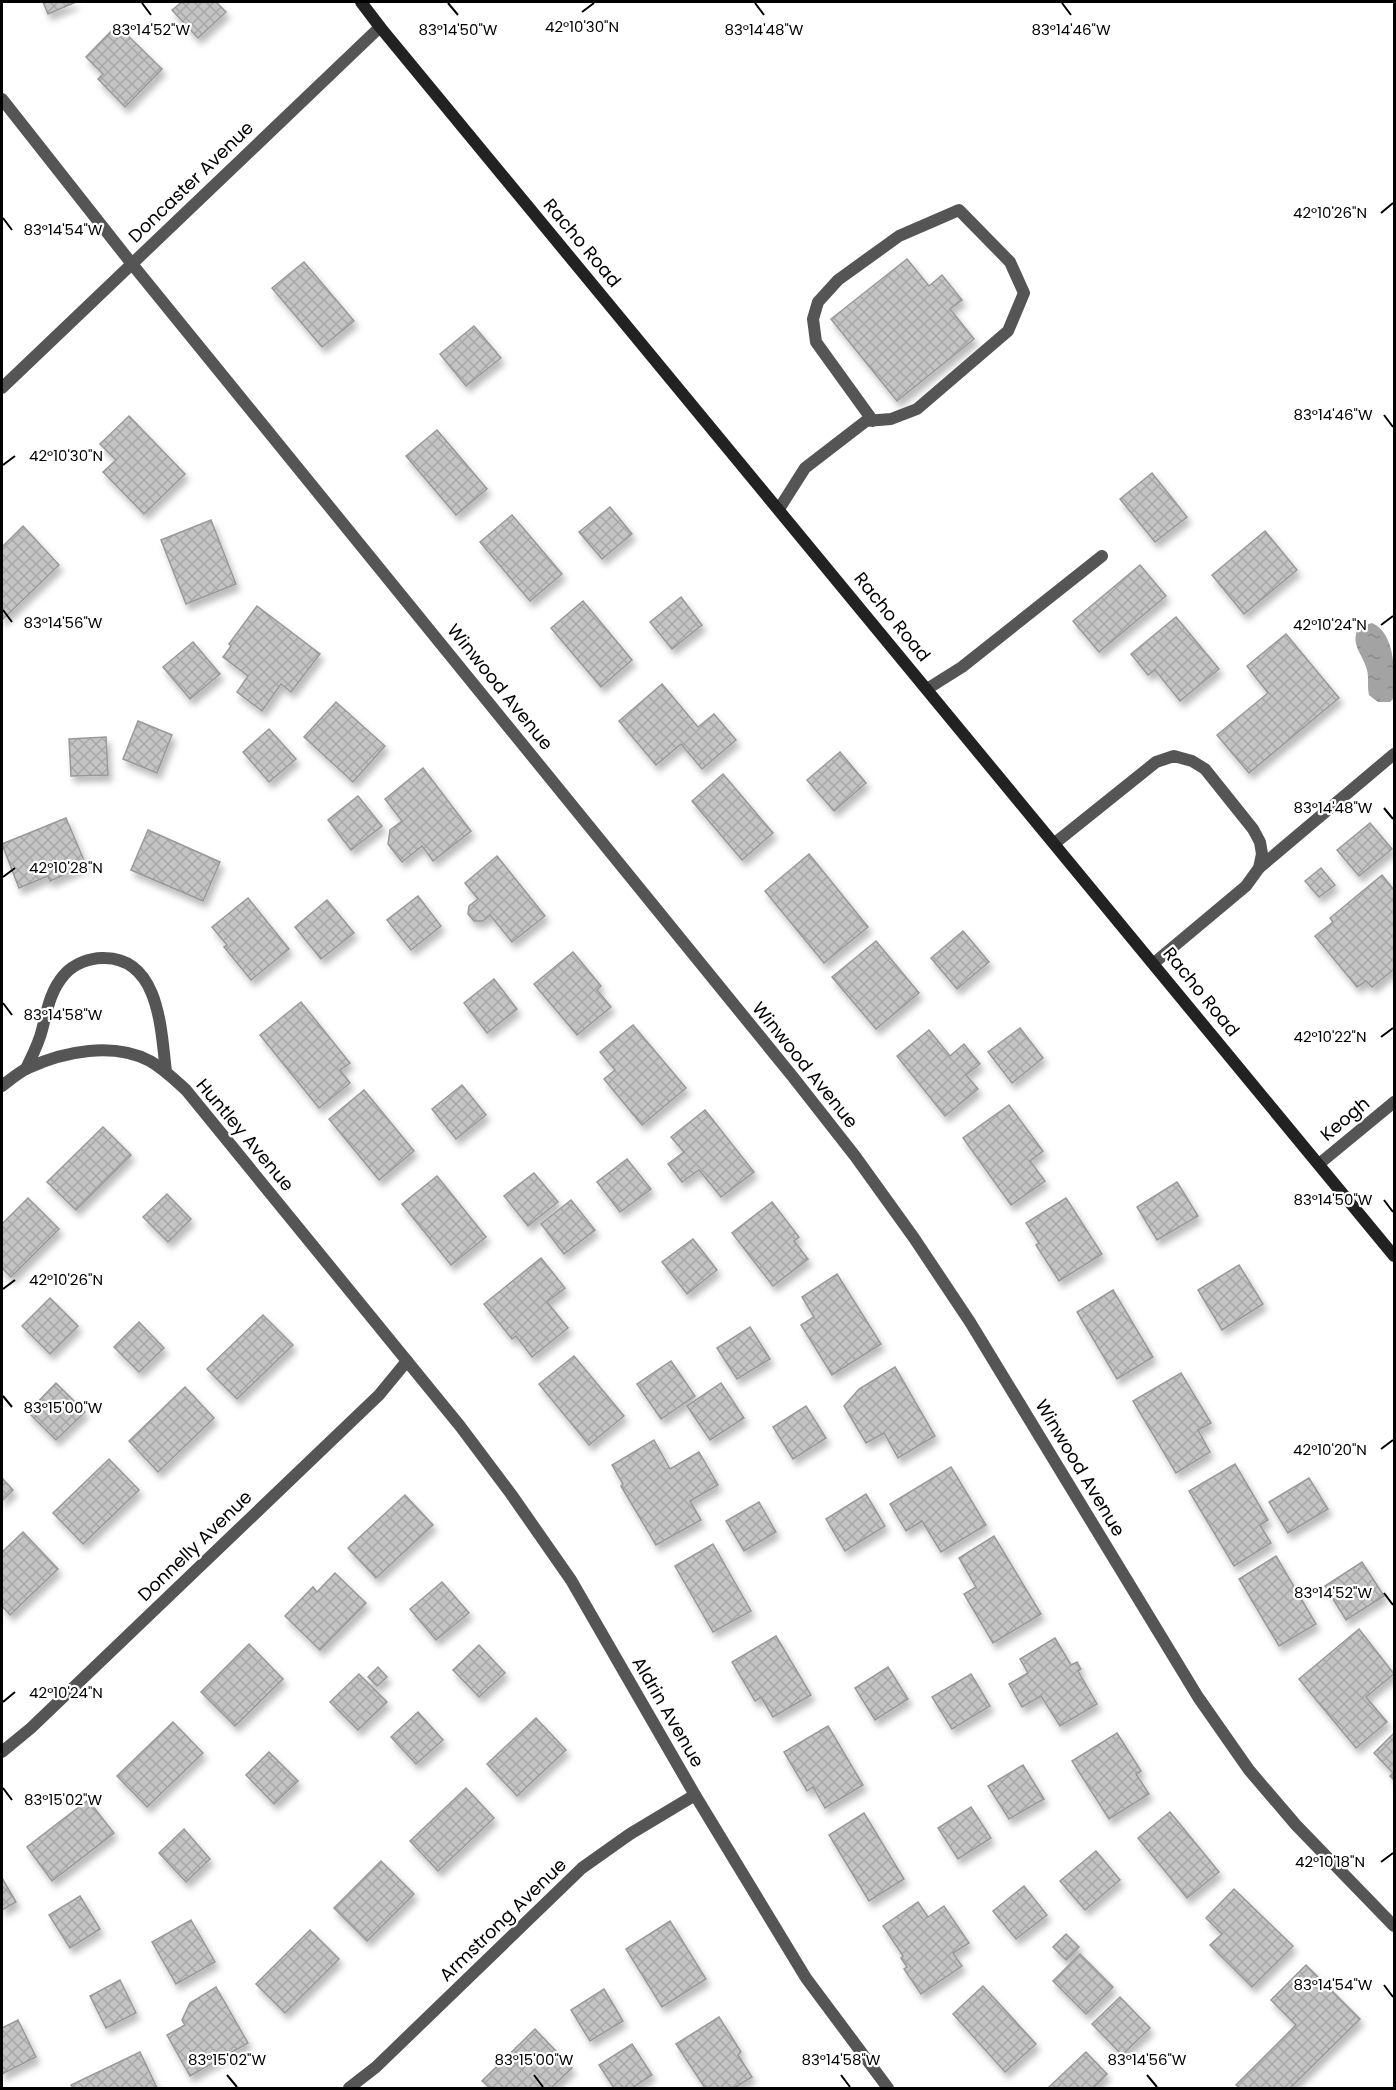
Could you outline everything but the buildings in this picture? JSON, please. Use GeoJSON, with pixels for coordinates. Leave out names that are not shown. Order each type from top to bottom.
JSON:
{"type":"FeatureCollection","features":[{"type":"Feature","properties":{"kind":"street","name":"Racho Road"},"geometry":{"type":"LineString","coordinates":[[361,2],[1395,1256]]}},
{"type":"Feature","properties":{"kind":"street","name":"Doncaster Avenue"},"geometry":{"type":"LineString","coordinates":[[2,388],[380,27]]}},
{"type":"Feature","properties":{"kind":"street","name":"Winwood Avenue"},"geometry":{"type":"LineString","coordinates":[[2,99],[132,264],[855,1156],[914,1238],[970,1322],[1198,1697],[1249,1770],[1296,1825],[1395,1926]]}},
{"type":"Feature","properties":{"kind":"street"},"geometry":{"type":"LineString","coordinates":[[779,509],[805,468],[866,421],[873,421],[891,419],[917,409],[1008,332],[1024,293],[1010,262],[959,210],[899,236],[838,280],[818,302],[813,319],[816,342],[873,421]]}},
{"type":"Feature","properties":{"kind":"street"},"geometry":{"type":"LineString","coordinates":[[927,689],[962,667],[1102,556]]}},
{"type":"Feature","properties":{"kind":"street"},"geometry":{"type":"LineString","coordinates":[[1154,963],[1246,886],[1259,868],[1395,754]]}},
{"type":"Feature","properties":{"kind":"street"},"geometry":{"type":"LineString","coordinates":[[1055,843],[1156,762],[1174,756],[1192,760],[1205,769],[1253,829],[1261,848],[1259,868]]}},
{"type":"Feature","properties":{"kind":"street"},"geometry":{"type":"LineString","coordinates":[[26,1068],[42,1032],[46,1008],[64,974],[78,965],[97,958],[108,958],[125,961],[136,969],[154,996],[166,1072]]}},
{"type":"Feature","properties":{"kind":"street","name":"Huntley Avenue"},"geometry":{"type":"LineString","coordinates":[[2,1086],[26,1068],[73,1054],[109,1051],[134,1055],[150,1061],[186,1090],[407,1361]]}},
{"type":"Feature","properties":{"kind":"street","name":"Keogh"},"geometry":{"type":"LineString","coordinates":[[1319,1164],[1395,1102]]}},
{"type":"Feature","properties":{"kind":"street","name":"Donnelly Avenue"},"geometry":{"type":"LineString","coordinates":[[2,1752],[31,1728],[379,1395],[407,1361]]}},
{"type":"Feature","properties":{"kind":"street","name":"Aldrin Avenue"},"geometry":{"type":"LineString","coordinates":[[407,1361],[485,1460],[571,1580],[695,1795],[806,1978],[888,2088]]}},
{"type":"Feature","properties":{"kind":"street","name":"Armstrong Avenue"},"geometry":{"type":"LineString","coordinates":[[349,2088],[376,2067],[582,1868],[630,1834],[695,1795]]}},
{"type":"Feature","properties":{"kind":"water"},"geometry":{"type":"Polygon","coordinates":[[[1372,623],[1380,628],[1390,645],[1394,698],[1390,702],[1378,702],[1369,695],[1367,670],[1356,644],[1356,633],[1359,627],[1372,623]]]}}]}
